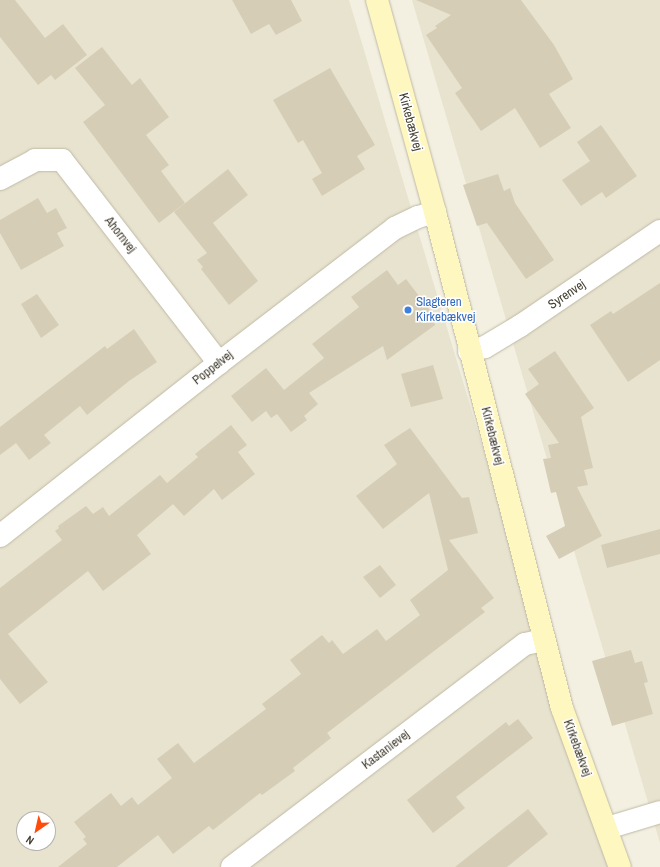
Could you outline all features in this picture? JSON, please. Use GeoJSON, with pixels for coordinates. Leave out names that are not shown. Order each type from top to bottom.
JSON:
{"type":"FeatureCollection","features":[{"type":"Feature","properties":{"kind":"street","name":"Kirkebækvej"},"geometry":{"type":"LineString","coordinates":[[377,0],[435,212],[469,351],[562,708],[620,867]]}},
{"type":"Feature","properties":{"kind":"street","name":"Ahornvej"},"geometry":{"type":"LineString","coordinates":[[0,180],[35,160],[62,160],[219,363]]}},
{"type":"Feature","properties":{"kind":"street","name":"Poppelvej"},"geometry":{"type":"LineString","coordinates":[[0,536],[219,363],[395,228],[418,217],[435,212]]}},
{"type":"Feature","properties":{"kind":"street","name":"Syrenvej"},"geometry":{"type":"LineString","coordinates":[[469,351],[485,347],[520,326],[660,231]]}},
{"type":"Feature","properties":{"kind":"street","name":"Kastanievej"},"geometry":{"type":"LineString","coordinates":[[232,867],[525,644],[544,640]]}},
{"type":"Feature","properties":{"kind":"street"},"geometry":{"type":"LineString","coordinates":[[607,828],[660,812]]}},
{"type":"Feature","properties":{"kind":"shaded area"},"geometry":{"type":"Polygon","coordinates":[[[0,0],[349,0],[608,867],[0,867],[0,0]]]}},
{"type":"Feature","properties":{"kind":"shaded area"},"geometry":{"type":"Polygon","coordinates":[[[412,0],[660,0],[660,843],[412,0]]]}},
{"type":"Feature","properties":{"kind":"building"},"geometry":{"type":"Polygon","coordinates":[[[0,0],[15,0],[45,38],[63,24],[87,55],[55,80],[51,75],[38,85],[0,37],[0,0]]]}},
{"type":"Feature","properties":{"kind":"building"},"geometry":{"type":"Polygon","coordinates":[[[232,0],[291,0],[302,21],[276,35],[269,24],[251,34],[232,0]]]}},
{"type":"Feature","properties":{"kind":"building"},"geometry":{"type":"Polygon","coordinates":[[[416,0],[521,0],[554,45],[573,79],[549,94],[571,128],[540,148],[515,108],[481,131],[455,93],[462,88],[426,35],[437,28],[435,26],[451,15],[416,0]]]}},
{"type":"Feature","properties":{"kind":"building"},"geometry":{"type":"Polygon","coordinates":[[[102,47],[132,85],[140,78],[169,117],[146,135],[169,165],[161,171],[185,203],[159,223],[83,122],[105,105],[75,68],[102,47]]]}},
{"type":"Feature","properties":{"kind":"building"},"geometry":{"type":"Polygon","coordinates":[[[330,68],[375,145],[357,156],[365,169],[322,196],[312,179],[322,173],[303,140],[298,143],[273,100],[330,68]]]}},
{"type":"Feature","properties":{"kind":"building"},"geometry":{"type":"Polygon","coordinates":[[[601,125],[637,176],[606,198],[602,192],[581,206],[562,180],[590,161],[577,142],[601,125]]]}},
{"type":"Feature","properties":{"kind":"building"},"geometry":{"type":"Polygon","coordinates":[[[228,169],[248,195],[213,223],[258,281],[229,305],[201,269],[203,267],[197,260],[207,253],[174,212],[228,169]]]}},
{"type":"Feature","properties":{"kind":"building"},"geometry":{"type":"Polygon","coordinates":[[[498,174],[504,191],[510,188],[515,203],[554,260],[526,279],[487,223],[477,226],[463,185],[498,174]]]}},
{"type":"Feature","properties":{"kind":"building"},"geometry":{"type":"Polygon","coordinates":[[[38,198],[47,213],[56,208],[67,228],[57,233],[64,246],[21,270],[0,233],[0,220],[38,198]]]}},
{"type":"Feature","properties":{"kind":"building"},"geometry":{"type":"Polygon","coordinates":[[[387,270],[398,285],[406,279],[432,313],[435,325],[387,360],[383,346],[309,393],[318,404],[304,416],[307,420],[291,432],[277,414],[271,418],[266,411],[252,422],[231,396],[266,368],[284,390],[324,358],[312,344],[359,307],[351,297],[387,270]]]}},
{"type":"Feature","properties":{"kind":"building"},"geometry":{"type":"Polygon","coordinates":[[[660,283],[660,360],[628,382],[590,325],[611,311],[613,314],[660,283]]]}},
{"type":"Feature","properties":{"kind":"building"},"geometry":{"type":"Polygon","coordinates":[[[37,294],[59,325],[41,338],[21,304],[37,294]]]}},
{"type":"Feature","properties":{"kind":"building"},"geometry":{"type":"Polygon","coordinates":[[[134,329],[157,362],[129,381],[87,415],[80,406],[44,435],[51,443],[29,460],[16,443],[0,455],[0,427],[105,346],[107,349],[134,329]]]}},
{"type":"Feature","properties":{"kind":"building"},"geometry":{"type":"Polygon","coordinates":[[[555,351],[594,408],[581,417],[593,468],[584,470],[588,485],[577,487],[602,536],[559,559],[546,536],[565,526],[556,492],[551,493],[543,459],[551,458],[548,445],[559,443],[525,394],[539,384],[528,369],[555,351]]]}},
{"type":"Feature","properties":{"kind":"building"},"geometry":{"type":"Polygon","coordinates":[[[433,365],[443,399],[411,407],[401,374],[433,365]]]}},
{"type":"Feature","properties":{"kind":"building"},"geometry":{"type":"Polygon","coordinates":[[[231,425],[247,445],[238,452],[255,474],[222,500],[214,489],[184,516],[173,504],[137,535],[151,554],[103,591],[88,571],[8,634],[48,682],[20,704],[0,679],[0,588],[62,540],[55,531],[59,528],[58,526],[86,506],[93,514],[103,507],[109,516],[160,475],[167,483],[198,457],[195,454],[231,425]]]}},
{"type":"Feature","properties":{"kind":"building"},"geometry":{"type":"Polygon","coordinates":[[[410,428],[462,498],[469,497],[478,533],[449,540],[494,598],[481,608],[485,612],[327,733],[331,738],[293,768],[295,771],[262,795],[260,793],[213,830],[209,826],[173,854],[158,835],[117,867],[58,867],[87,844],[83,839],[86,837],[74,822],[111,793],[121,806],[132,797],[138,805],[172,778],[157,759],[178,743],[194,763],[266,709],[262,704],[301,674],[290,660],[322,635],[329,643],[332,640],[343,654],[377,629],[386,641],[420,615],[410,600],[448,570],[429,493],[383,529],[356,496],[397,464],[384,445],[410,428]]]}},
{"type":"Feature","properties":{"kind":"building"},"geometry":{"type":"Polygon","coordinates":[[[660,529],[660,554],[607,568],[601,545],[660,529]]]}},
{"type":"Feature","properties":{"kind":"building"},"geometry":{"type":"Polygon","coordinates":[[[380,565],[396,585],[380,598],[363,577],[380,565]]]}},
{"type":"Feature","properties":{"kind":"building"},"geometry":{"type":"Polygon","coordinates":[[[631,650],[635,663],[642,661],[648,682],[644,683],[653,714],[612,726],[592,661],[631,650]]]}},
{"type":"Feature","properties":{"kind":"building"},"geometry":{"type":"Polygon","coordinates":[[[518,719],[533,738],[456,797],[465,808],[433,833],[407,800],[506,722],[509,726],[518,719]]]}},
{"type":"Feature","properties":{"kind":"building"},"geometry":{"type":"Polygon","coordinates":[[[528,809],[548,834],[507,867],[455,867],[528,809]]]}},
{"type":"Feature","properties":{"kind":"place","name":"Slagteren Kirkebækvej"},"geometry":{"type":"Point","coordinates":[408,310]}}]}
